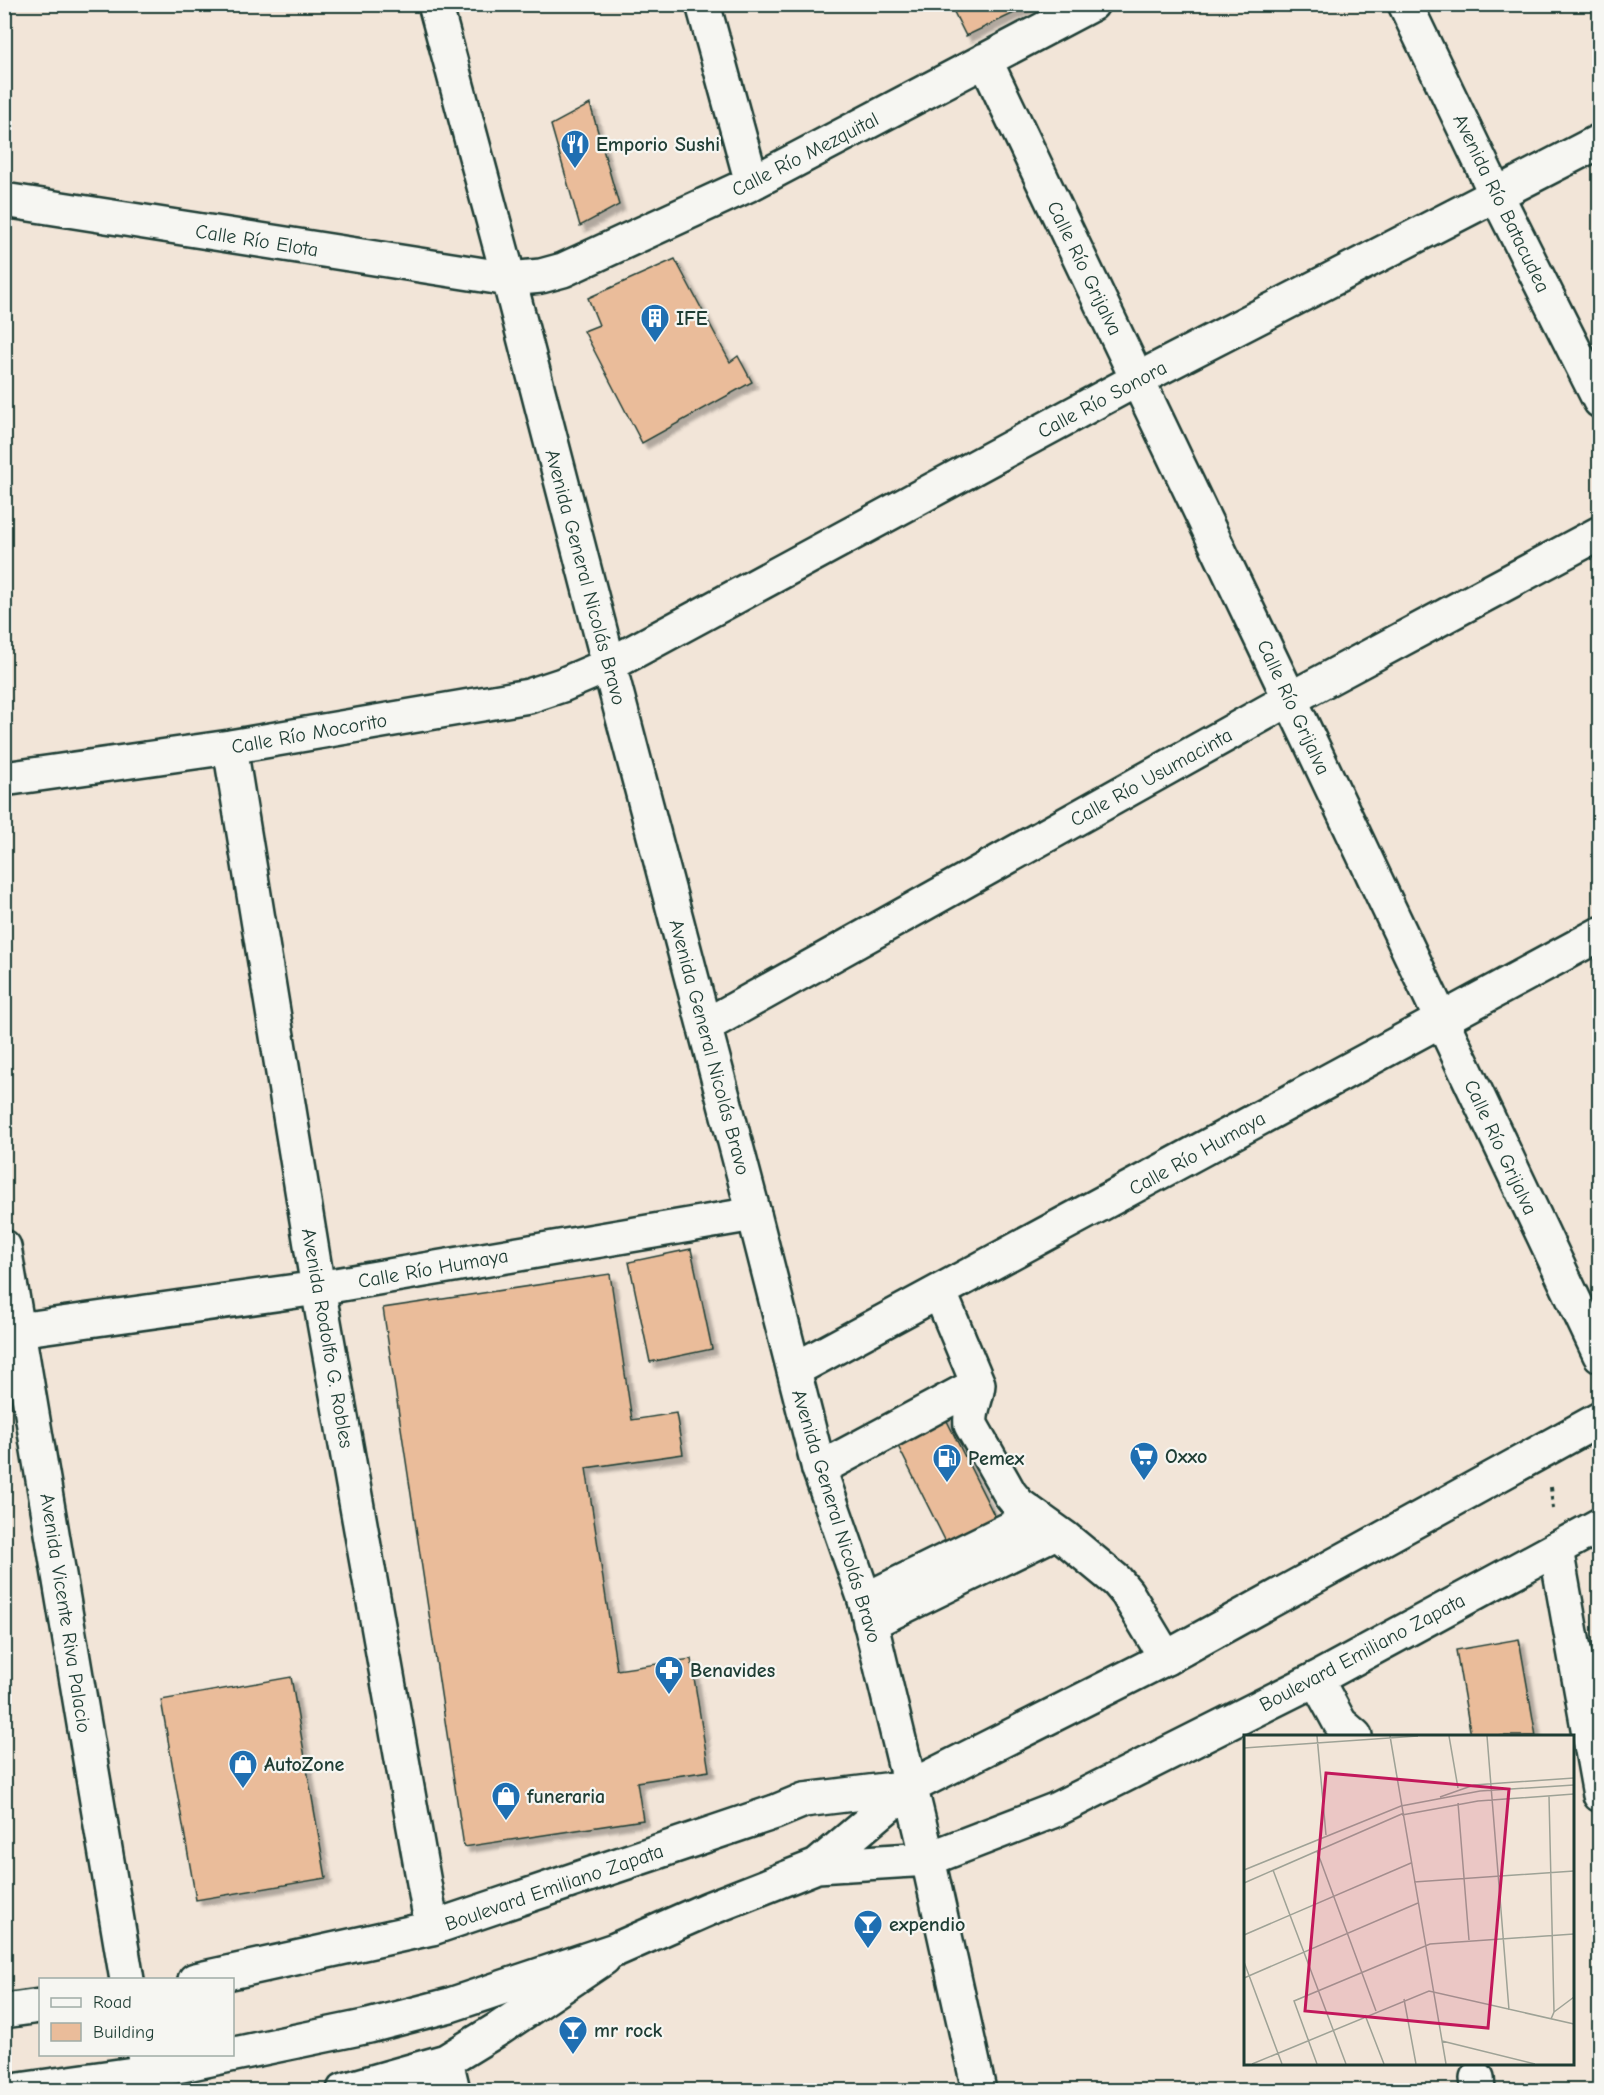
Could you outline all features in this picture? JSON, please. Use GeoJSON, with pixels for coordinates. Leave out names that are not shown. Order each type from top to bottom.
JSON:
{"type":"FeatureCollection","features":[{"type":"Feature","properties":{"kind":"street","name":"Avenida General Nicolás Bravo"},"geometry":{"type":"LineString","coordinates":[[435,4],[705,1026],[819,1469],[867,1611],[928,1859],[979,2091]]}},
{"type":"Feature","properties":{"kind":"street"},"geometry":{"type":"LineString","coordinates":[[704,4],[752,183]]}},
{"type":"Feature","properties":{"kind":"street","name":"Avenida Río Batacudea"},"geometry":{"type":"LineString","coordinates":[[1406,4],[1496,194],[1599,401]]}},
{"type":"Feature","properties":{"kind":"street","name":"Calle Río Mezquital"},"geometry":{"type":"LineString","coordinates":[[509,279],[541,276],[563,270],[752,183],[1082,7]]}},
{"type":"Feature","properties":{"kind":"street","name":"Calle Río Grijalva"},"geometry":{"type":"LineString","coordinates":[[985,60],[1290,699],[1599,1355]]}},
{"type":"Feature","properties":{"kind":"street","name":"Calle Río Sonora"},"geometry":{"type":"LineString","coordinates":[[609,665],[1138,379],[1599,141]]}},
{"type":"Feature","properties":{"kind":"street","name":"Calle Río Elota"},"geometry":{"type":"LineString","coordinates":[[4,200],[509,279]]}},
{"type":"Feature","properties":{"kind":"street","name":"Calle Río Usumacinta"},"geometry":{"type":"LineString","coordinates":[[705,1026],[1290,699],[1599,533]]}},
{"type":"Feature","properties":{"kind":"street","name":"Calle Río Mocorito"},"geometry":{"type":"LineString","coordinates":[[4,779],[230,747],[529,696],[609,665]]}},
{"type":"Feature","properties":{"kind":"street","name":"Avenida Rodolfo G. Robles"},"geometry":{"type":"LineString","coordinates":[[230,747],[318,1288],[432,1928]]}},
{"type":"Feature","properties":{"kind":"street","name":"Calle Río Humaya"},"geometry":{"type":"LineString","coordinates":[[794,1370],[940,1293],[1599,934]]}},
{"type":"Feature","properties":{"kind":"street","name":"Calle Río Humaya"},"geometry":{"type":"LineString","coordinates":[[11,1331],[318,1288],[754,1214]]}},
{"type":"Feature","properties":{"kind":"street","name":"Avenida Vicente Riva Palacio"},"geometry":{"type":"LineString","coordinates":[[4,1247],[11,1331],[127,1978]]}},
{"type":"Feature","properties":{"kind":"street"},"geometry":{"type":"LineString","coordinates":[[940,1293],[978,1384],[970,1412],[971,1425],[1010,1494],[1019,1505],[1117,1581],[1127,1593],[1166,1658]]}},
{"type":"Feature","properties":{"kind":"street"},"geometry":{"type":"LineString","coordinates":[[819,1469],[978,1384]]}},
{"type":"Feature","properties":{"kind":"street","name":"Boulevard Emiliano Zapata"},"geometry":{"type":"LineString","coordinates":[[817,1866],[910,1786],[1166,1658],[1599,1419]]}},
{"type":"Feature","properties":{"kind":"street"},"geometry":{"type":"LineString","coordinates":[[867,1611],[1045,1525]]}},
{"type":"Feature","properties":{"kind":"street","name":"Boulevard Emiliano Zapata"},"geometry":{"type":"LineString","coordinates":[[234,2055],[450,2005],[615,1950],[708,1909],[817,1866],[928,1859],[1055,1810],[1316,1678],[1599,1525]]}},
{"type":"Feature","properties":{"kind":"street"},"geometry":{"type":"LineString","coordinates":[[1556,1549],[1599,1795]]}},
{"type":"Feature","properties":{"kind":"street"},"geometry":{"type":"LineString","coordinates":[[1316,1678],[1340,1723],[1353,1735]]}},
{"type":"Feature","properties":{"kind":"street","name":"Boulevard Emiliano Zapata"},"geometry":{"type":"LineString","coordinates":[[204,1978],[432,1928],[775,1812],[804,1800],[910,1786]]}},
{"type":"Feature","properties":{"kind":"street","name":"Boulevard Emiliano Zapata"},"geometry":{"type":"LineString","coordinates":[[344,2091],[421,2070],[450,2076],[500,2028],[615,1950]]}},
{"type":"Feature","properties":{"kind":"street"},"geometry":{"type":"LineString","coordinates":[[4,2011],[39,2006]]}},
{"type":"Feature","properties":{"kind":"street","name":"Boulevard Emiliano Zapata"},"geometry":{"type":"LineString","coordinates":[[20,2091],[148,2072],[230,2056]]}},
{"type":"Feature","properties":{"kind":"path"},"geometry":{"type":"LineString","coordinates":[[1548,1449],[1556,1549]]}},
{"type":"Feature","properties":{"kind":"building"},"geometry":{"type":"Polygon","coordinates":[[[950,4],[1033,4],[966,36],[950,4]]]}},
{"type":"Feature","properties":{"kind":"building"},"geometry":{"type":"Polygon","coordinates":[[[590,104],[619,205],[580,226],[551,125],[590,104]]]}},
{"type":"Feature","properties":{"kind":"building","name":"IFE"},"geometry":{"type":"Polygon","coordinates":[[[675,259],[730,362],[738,356],[752,382],[642,443],[584,331],[599,325],[588,298],[675,259]]]}},
{"type":"Feature","properties":{"kind":"building"},"geometry":{"type":"Polygon","coordinates":[[[691,1249],[712,1349],[650,1362],[629,1262],[691,1249]]]}},
{"type":"Feature","properties":{"kind":"building"},"geometry":{"type":"Polygon","coordinates":[[[610,1274],[632,1420],[676,1413],[683,1454],[586,1468],[617,1670],[691,1659],[709,1771],[637,1782],[643,1820],[464,1847],[383,1308],[610,1274]]]}},
{"type":"Feature","properties":{"kind":"building","name":"Pemex"},"geometry":{"type":"Polygon","coordinates":[[[942,1411],[1001,1529],[952,1554],[893,1436],[942,1411]]]}},
{"type":"Feature","properties":{"kind":"building"},"geometry":{"type":"Polygon","coordinates":[[[1519,1639],[1536,1735],[1471,1735],[1456,1650],[1519,1639]]]}},
{"type":"Feature","properties":{"kind":"building","name":"AutoZone"},"geometry":{"type":"Polygon","coordinates":[[[291,1677],[326,1878],[196,1900],[161,1700],[291,1677]]]}},
{"type":"Feature","properties":{"kind":"place","name":"Emporio Sushi"},"geometry":{"type":"Point","coordinates":[575,170]}},
{"type":"Feature","properties":{"kind":"place","name":"IFE"},"geometry":{"type":"Point","coordinates":[655,344]}},
{"type":"Feature","properties":{"kind":"place","name":"Oxxo"},"geometry":{"type":"Point","coordinates":[1144,1482]}},
{"type":"Feature","properties":{"kind":"place","name":"Pemex"},"geometry":{"type":"Point","coordinates":[947,1484]}},
{"type":"Feature","properties":{"kind":"place","name":"Benavides"},"geometry":{"type":"Point","coordinates":[669,1696]}},
{"type":"Feature","properties":{"kind":"place","name":"AutoZone"},"geometry":{"type":"Point","coordinates":[243,1790]}},
{"type":"Feature","properties":{"kind":"place","name":"funeraria"},"geometry":{"type":"Point","coordinates":[506,1822]}},
{"type":"Feature","properties":{"kind":"place","name":"expendio"},"geometry":{"type":"Point","coordinates":[868,1950]}},
{"type":"Feature","properties":{"kind":"place","name":"mr rock"},"geometry":{"type":"Point","coordinates":[573,2056]}}]}
